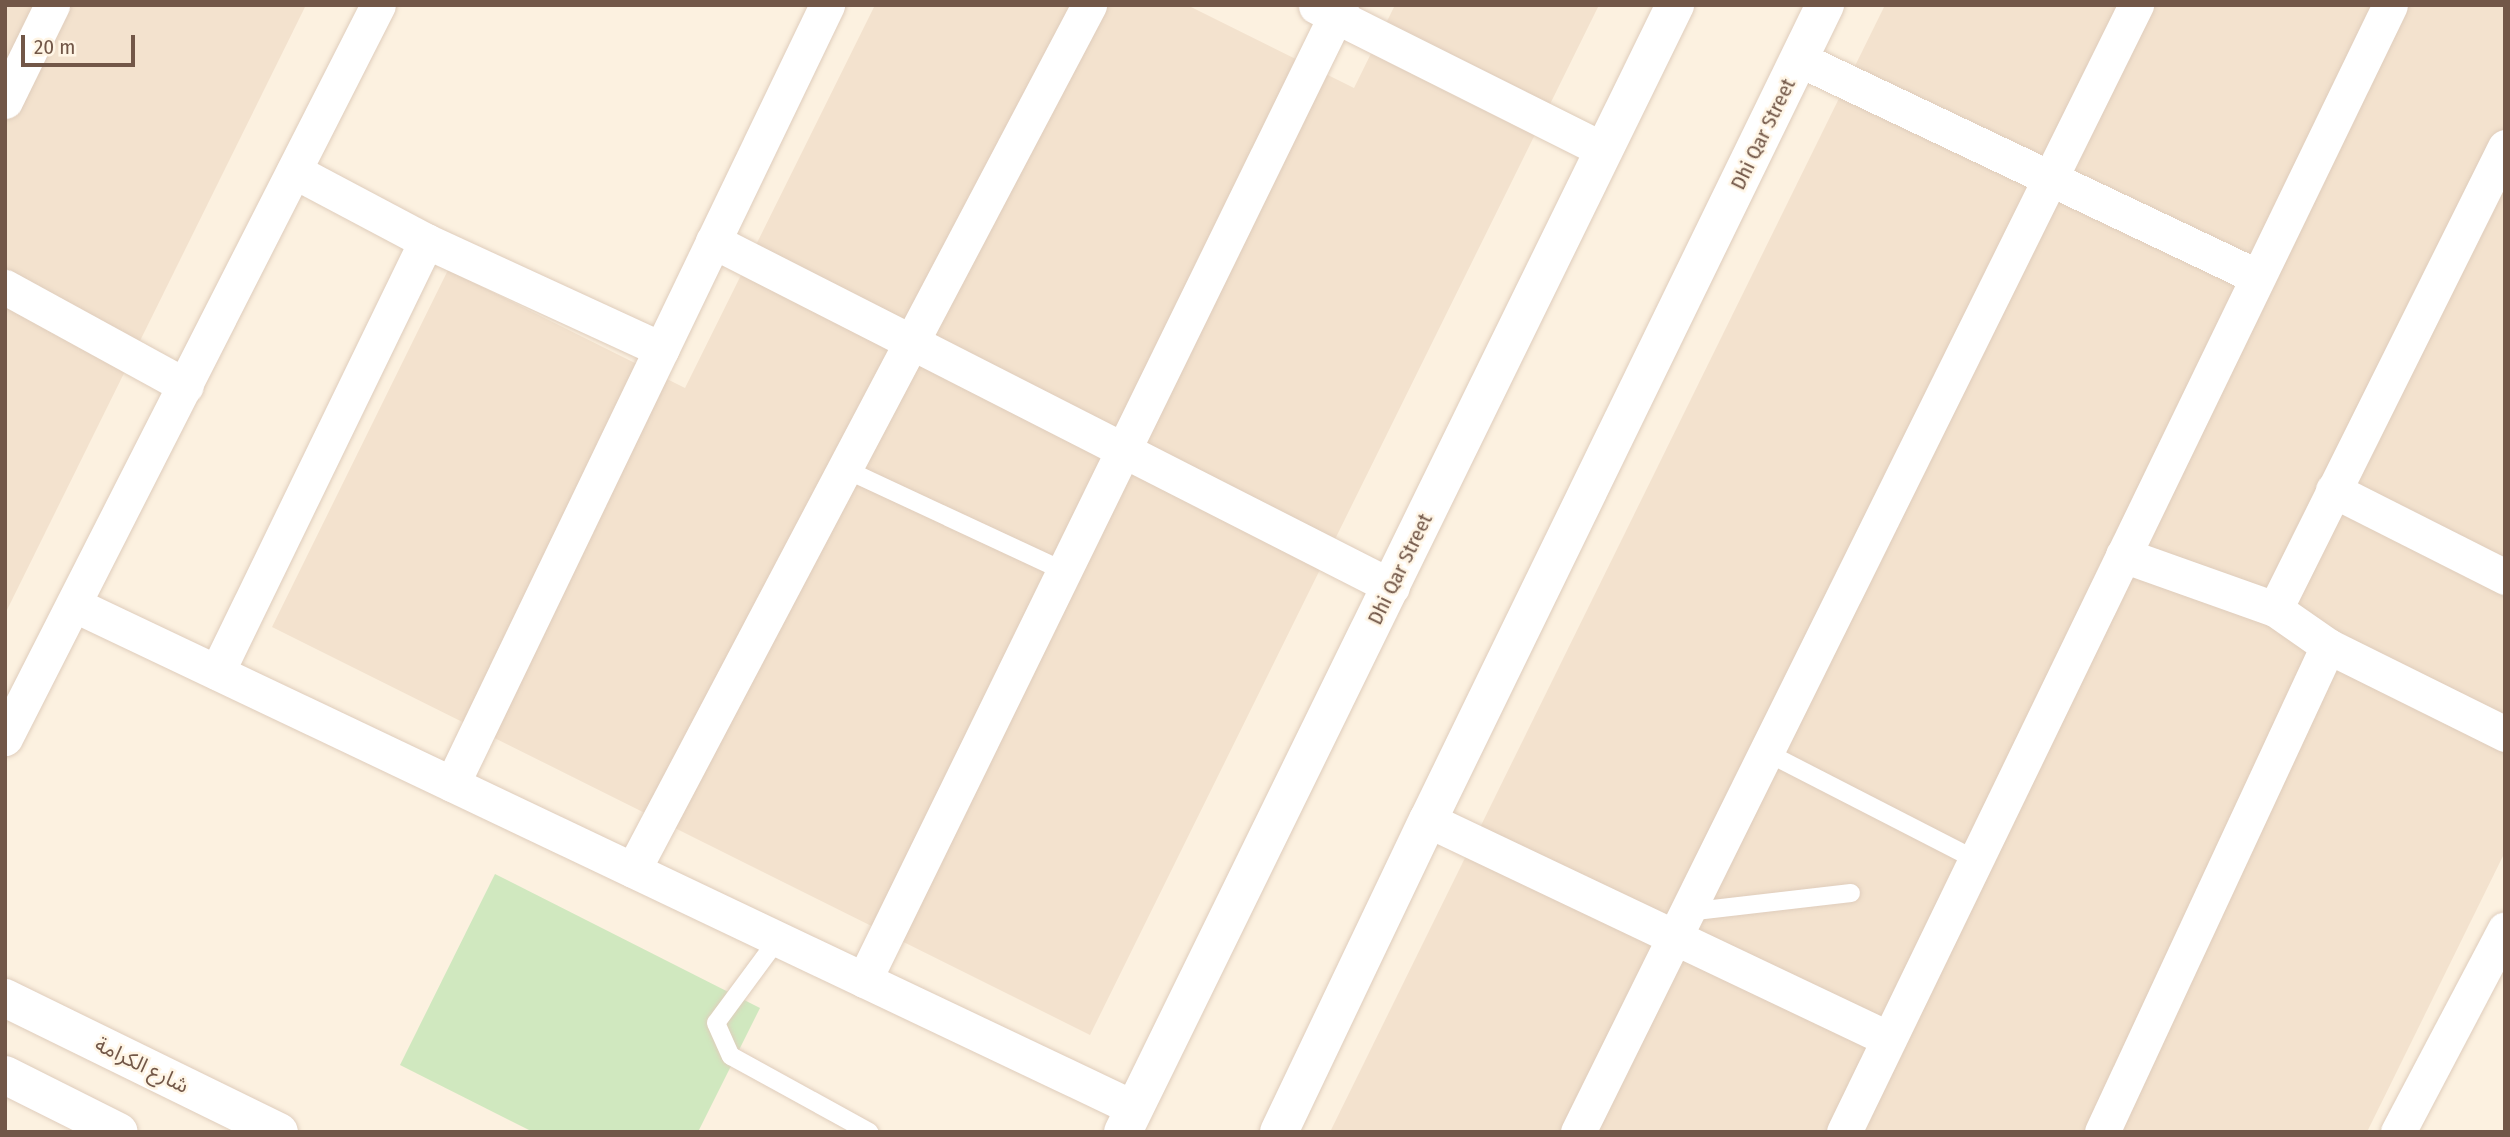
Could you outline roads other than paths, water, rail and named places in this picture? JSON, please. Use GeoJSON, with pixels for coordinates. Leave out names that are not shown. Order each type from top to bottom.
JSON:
{"type":"FeatureCollection","features":[{"type":"Feature","properties":{"kind":"street"},"geometry":{"type":"LineString","coordinates":[[5,101],[52,5]]}},
{"type":"Feature","properties":{"kind":"street"},"geometry":{"type":"LineString","coordinates":[[5,738],[378,5]]}},
{"type":"Feature","properties":{"kind":"street"},"geometry":{"type":"LineString","coordinates":[[452,783],[827,5]]}},
{"type":"Feature","properties":{"kind":"street"},"geometry":{"type":"LineString","coordinates":[[633,870],[1089,5]]}},
{"type":"Feature","properties":{"kind":"street","name":"Dhi Qar Street"},"geometry":{"type":"LineString","coordinates":[[1126,1126],[1675,5]]}},
{"type":"Feature","properties":{"kind":"street","name":"Dhi Qar Street"},"geometry":{"type":"LineString","coordinates":[[1279,1132],[1825,5]]}},
{"type":"Feature","properties":{"kind":"street"},"geometry":{"type":"LineString","coordinates":[[1578,1132],[2136,5]]}},
{"type":"Feature","properties":{"kind":"street"},"geometry":{"type":"LineString","coordinates":[[1844,1132],[2390,5]]}},
{"type":"Feature","properties":{"kind":"street"},"geometry":{"type":"LineString","coordinates":[[864,980],[1123,450],[1330,9],[1604,150]]}},
{"type":"Feature","properties":{"kind":"street"},"geometry":{"type":"LineString","coordinates":[[1799,59],[2258,277]]}},
{"type":"Feature","properties":{"kind":"street"},"geometry":{"type":"LineString","coordinates":[[2275,609],[2505,147]]}},
{"type":"Feature","properties":{"kind":"street"},"geometry":{"type":"LineString","coordinates":[[293,172],[426,240],[661,349]]}},
{"type":"Feature","properties":{"kind":"street"},"geometry":{"type":"LineString","coordinates":[[217,672],[426,240]]}},
{"type":"Feature","properties":{"kind":"street"},"geometry":{"type":"LineString","coordinates":[[713,241],[1392,587]]}},
{"type":"Feature","properties":{"kind":"street"},"geometry":{"type":"LineString","coordinates":[[5,287],[186,386]]}},
{"type":"Feature","properties":{"kind":"street"},"geometry":{"type":"LineString","coordinates":[[2333,490],[2505,577]]}},
{"type":"Feature","properties":{"kind":"street"},"geometry":{"type":"LineString","coordinates":[[2123,555],[2275,609],[2328,646],[2505,734]]}},
{"type":"Feature","properties":{"kind":"street"},"geometry":{"type":"LineString","coordinates":[[75,605],[864,980],[1126,1126]]}},
{"type":"Feature","properties":{"kind":"street"},"geometry":{"type":"LineString","coordinates":[[2102,1132],[2328,646]]}},
{"type":"Feature","properties":{"kind":"street"},"geometry":{"type":"LineString","coordinates":[[1428,820],[1681,924],[1889,1039]]}},
{"type":"Feature","properties":{"kind":"street"},"geometry":{"type":"LineString","coordinates":[[2398,1132],[2505,929]]}},
{"type":"Feature","properties":{"kind":"street","name":"شارع الكرامة"},"geometry":{"type":"LineString","coordinates":[[5,998],[279,1132]]}},
{"type":"Feature","properties":{"kind":"street"},"geometry":{"type":"LineString","coordinates":[[5,1075],[119,1132]]}},
{"type":"Feature","properties":{"kind":"lane"},"geometry":{"type":"LineString","coordinates":[[845,469],[1064,571]]}},
{"type":"Feature","properties":{"kind":"lane"},"geometry":{"type":"LineString","coordinates":[[1766,752],[1976,860]]}},
{"type":"Feature","properties":{"kind":"lane"},"geometry":{"type":"LineString","coordinates":[[1681,924],[1850,893]]}},
{"type":"Feature","properties":{"kind":"lane"},"geometry":{"type":"LineString","coordinates":[[778,939],[716,1023],[731,1056],[869,1132]]}}]}
